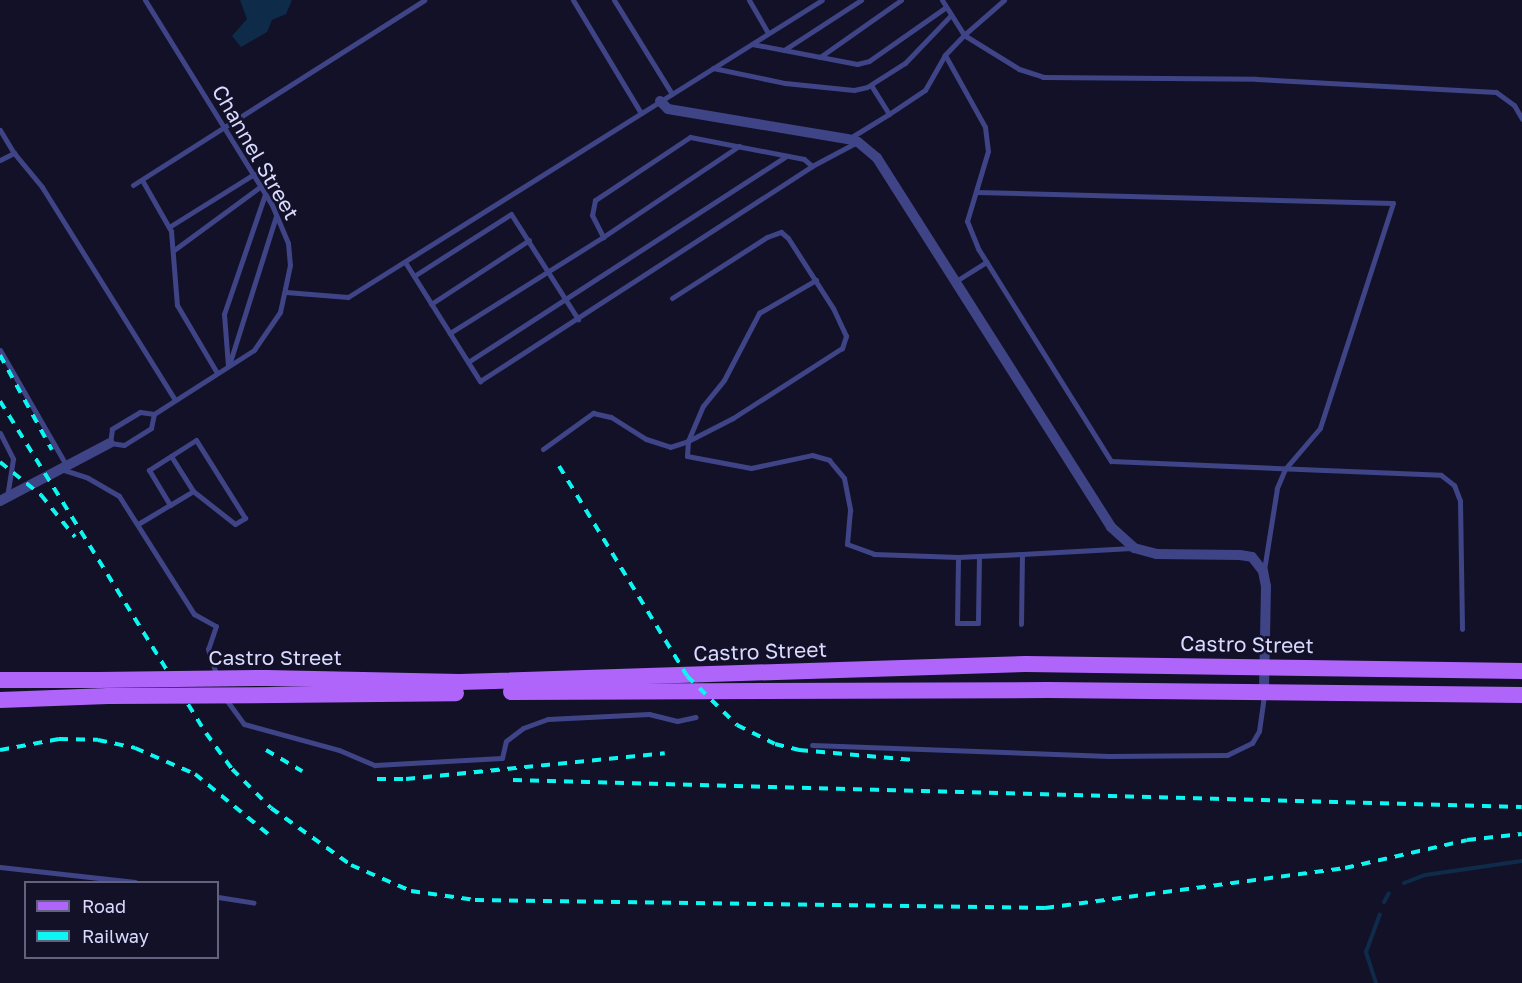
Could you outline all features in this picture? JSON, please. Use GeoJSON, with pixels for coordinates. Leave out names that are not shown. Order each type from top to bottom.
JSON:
{"type":"FeatureCollection","features":[{"type":"Feature","properties":{"kind":"main road","name":"Castro Street"},"geometry":{"type":"LineString","coordinates":[[0,680],[266,678],[460,682],[1026,664],[1522,671]]}},
{"type":"Feature","properties":{"kind":"main road","name":"Castro Street"},"geometry":{"type":"LineString","coordinates":[[0,700],[108,696],[698,690],[1522,695]]}},
{"type":"Feature","properties":{"kind":"street"},"geometry":{"type":"LineString","coordinates":[[660,101],[668,109],[853,140],[877,158],[1111,527],[1134,548],[1156,554],[1240,555],[1252,558],[1263,571],[1266,586],[1264,693]]}},
{"type":"Feature","properties":{"kind":"street"},"geometry":{"type":"LineString","coordinates":[[4,499],[61,466],[110,443]]}},
{"type":"Feature","properties":{"kind":"lane","name":"Channel Street"},"geometry":{"type":"LineString","coordinates":[[145,0],[254,174],[288,243],[286,292],[280,312],[268,334],[254,350],[154,414],[140,412],[112,429],[110,443],[124,445],[151,428],[154,414]]}},
{"type":"Feature","properties":{"kind":"lane"},"geometry":{"type":"LineString","coordinates":[[133,186],[226,129],[424,0]]}},
{"type":"Feature","properties":{"kind":"lane"},"geometry":{"type":"LineString","coordinates":[[573,0],[641,113]]}},
{"type":"Feature","properties":{"kind":"lane"},"geometry":{"type":"LineString","coordinates":[[614,0],[672,93]]}},
{"type":"Feature","properties":{"kind":"lane"},"geometry":{"type":"LineString","coordinates":[[749,0],[768,33]]}},
{"type":"Feature","properties":{"kind":"lane"},"geometry":{"type":"LineString","coordinates":[[286,292],[348,297],[822,0]]}},
{"type":"Feature","properties":{"kind":"lane"},"geometry":{"type":"LineString","coordinates":[[784,51],[861,0]]}},
{"type":"Feature","properties":{"kind":"lane"},"geometry":{"type":"LineString","coordinates":[[820,57],[901,0]]}},
{"type":"Feature","properties":{"kind":"lane"},"geometry":{"type":"LineString","coordinates":[[942,0],[964,34],[1019,69],[1043,77],[1256,79],[1496,92],[1514,105],[1522,118]]}},
{"type":"Feature","properties":{"kind":"lane"},"geometry":{"type":"LineString","coordinates":[[405,262],[480,381],[853,140],[924,90],[945,55],[964,34],[1004,0]]}},
{"type":"Feature","properties":{"kind":"lane"},"geometry":{"type":"LineString","coordinates":[[752,44],[850,64],[869,60],[946,7]]}},
{"type":"Feature","properties":{"kind":"lane"},"geometry":{"type":"LineString","coordinates":[[712,68],[753,79],[854,90],[871,85],[905,63],[951,15]]}},
{"type":"Feature","properties":{"kind":"lane"},"geometry":{"type":"LineString","coordinates":[[945,55],[985,127],[988,151],[967,221],[986,262],[1111,461],[1441,475],[1454,484],[1460,501],[1462,629]]}},
{"type":"Feature","properties":{"kind":"lane"},"geometry":{"type":"LineString","coordinates":[[871,85],[889,114]]}},
{"type":"Feature","properties":{"kind":"lane"},"geometry":{"type":"LineString","coordinates":[[0,130],[14,153],[42,187],[175,400]]}},
{"type":"Feature","properties":{"kind":"lane"},"geometry":{"type":"LineString","coordinates":[[603,237],[592,216],[595,201],[690,137],[804,159],[812,166]]}},
{"type":"Feature","properties":{"kind":"lane"},"geometry":{"type":"LineString","coordinates":[[450,333],[603,237],[739,146]]}},
{"type":"Feature","properties":{"kind":"lane"},"geometry":{"type":"LineString","coordinates":[[0,160],[14,153]]}},
{"type":"Feature","properties":{"kind":"lane"},"geometry":{"type":"LineString","coordinates":[[468,362],[786,156]]}},
{"type":"Feature","properties":{"kind":"lane"},"geometry":{"type":"LineString","coordinates":[[169,227],[254,174]]}},
{"type":"Feature","properties":{"kind":"lane"},"geometry":{"type":"LineString","coordinates":[[142,180],[169,227],[174,250],[177,305],[217,373]]}},
{"type":"Feature","properties":{"kind":"lane"},"geometry":{"type":"LineString","coordinates":[[174,250],[261,186]]}},
{"type":"Feature","properties":{"kind":"lane"},"geometry":{"type":"LineString","coordinates":[[976,192],[1393,203],[1320,428],[1285,469],[1274,497],[1263,571]]}},
{"type":"Feature","properties":{"kind":"lane"},"geometry":{"type":"LineString","coordinates":[[228,366],[224,314],[265,194]]}},
{"type":"Feature","properties":{"kind":"lane"},"geometry":{"type":"LineString","coordinates":[[414,276],[511,214],[578,319]]}},
{"type":"Feature","properties":{"kind":"lane"},"geometry":{"type":"LineString","coordinates":[[228,366],[276,215]]}},
{"type":"Feature","properties":{"kind":"lane"},"geometry":{"type":"LineString","coordinates":[[543,449],[593,413],[611,417],[646,439],[670,447],[688,441],[733,418],[842,348],[846,336],[816,280],[781,232],[767,237],[672,298]]}},
{"type":"Feature","properties":{"kind":"lane"},"geometry":{"type":"LineString","coordinates":[[431,304],[528,240]]}},
{"type":"Feature","properties":{"kind":"lane"},"geometry":{"type":"LineString","coordinates":[[956,280],[986,262]]}},
{"type":"Feature","properties":{"kind":"lane"},"geometry":{"type":"LineString","coordinates":[[816,280],[759,313],[724,380],[703,406],[688,441],[687,456],[711,463],[751,468],[812,455],[829,460],[844,478],[850,510],[848,544],[874,554],[958,557],[1134,548]]}},
{"type":"Feature","properties":{"kind":"lane"},"geometry":{"type":"LineString","coordinates":[[0,350],[61,466],[119,496],[194,614],[216,626],[209,655],[229,708],[244,724],[339,750],[375,765],[414,766],[502,758],[506,741],[523,728],[548,719],[649,714],[677,722],[696,717]]}},
{"type":"Feature","properties":{"kind":"lane"},"geometry":{"type":"LineString","coordinates":[[0,433],[13,459],[4,499]]}},
{"type":"Feature","properties":{"kind":"lane"},"geometry":{"type":"LineString","coordinates":[[170,505],[149,470],[196,440],[245,518],[235,524],[193,491],[171,456]]}},
{"type":"Feature","properties":{"kind":"lane"},"geometry":{"type":"LineString","coordinates":[[138,524],[193,491]]}},
{"type":"Feature","properties":{"kind":"lane"},"geometry":{"type":"LineString","coordinates":[[1021,624],[1022,554]]}},
{"type":"Feature","properties":{"kind":"lane"},"geometry":{"type":"LineString","coordinates":[[958,557],[957,623],[978,623],[979,556]]}},
{"type":"Feature","properties":{"kind":"lane"},"geometry":{"type":"LineString","coordinates":[[812,745],[1109,756],[1227,755],[1252,744],[1259,731],[1264,693]]}},
{"type":"Feature","properties":{"kind":"lane"},"geometry":{"type":"LineString","coordinates":[[0,867],[126,881]]}},
{"type":"Feature","properties":{"kind":"lane"},"geometry":{"type":"LineString","coordinates":[[219,897],[254,903]]}},
{"type":"Feature","properties":{"kind":"water"},"geometry":{"type":"Polygon","coordinates":[[[240,0],[292,0],[286,14],[272,20],[267,32],[241,47],[232,36],[247,19],[240,0]]]}},
{"type":"Feature","properties":{"kind":"waterway"},"geometry":{"type":"LineString","coordinates":[[1404,883],[1425,875],[1522,861]]}},
{"type":"Feature","properties":{"kind":"waterway"},"geometry":{"type":"LineString","coordinates":[[1384,902],[1389,893]]}},
{"type":"Feature","properties":{"kind":"waterway"},"geometry":{"type":"LineString","coordinates":[[1376,983],[1366,952],[1380,914]]}},
{"type":"Feature","properties":{"kind":"railway"},"geometry":{"type":"LineString","coordinates":[[0,355],[52,450]]}},
{"type":"Feature","properties":{"kind":"railway"},"geometry":{"type":"LineString","coordinates":[[0,401],[206,733],[232,769],[271,808],[351,865],[411,891],[475,900],[1045,908],[1345,868],[1467,840],[1522,834]]}},
{"type":"Feature","properties":{"kind":"railway"},"geometry":{"type":"LineString","coordinates":[[0,462],[41,495],[75,537]]}},
{"type":"Feature","properties":{"kind":"railway"},"geometry":{"type":"LineString","coordinates":[[559,466],[687,676],[737,725],[775,744],[799,750],[914,760]]}},
{"type":"Feature","properties":{"kind":"railway"},"geometry":{"type":"LineString","coordinates":[[0,750],[59,739],[98,740],[135,748],[195,774],[273,838]]}},
{"type":"Feature","properties":{"kind":"railway"},"geometry":{"type":"LineString","coordinates":[[266,750],[302,771]]}},
{"type":"Feature","properties":{"kind":"railway"},"geometry":{"type":"LineString","coordinates":[[377,779],[406,779],[665,753]]}},
{"type":"Feature","properties":{"kind":"railway"},"geometry":{"type":"LineString","coordinates":[[513,780],[1522,807]]}}]}
